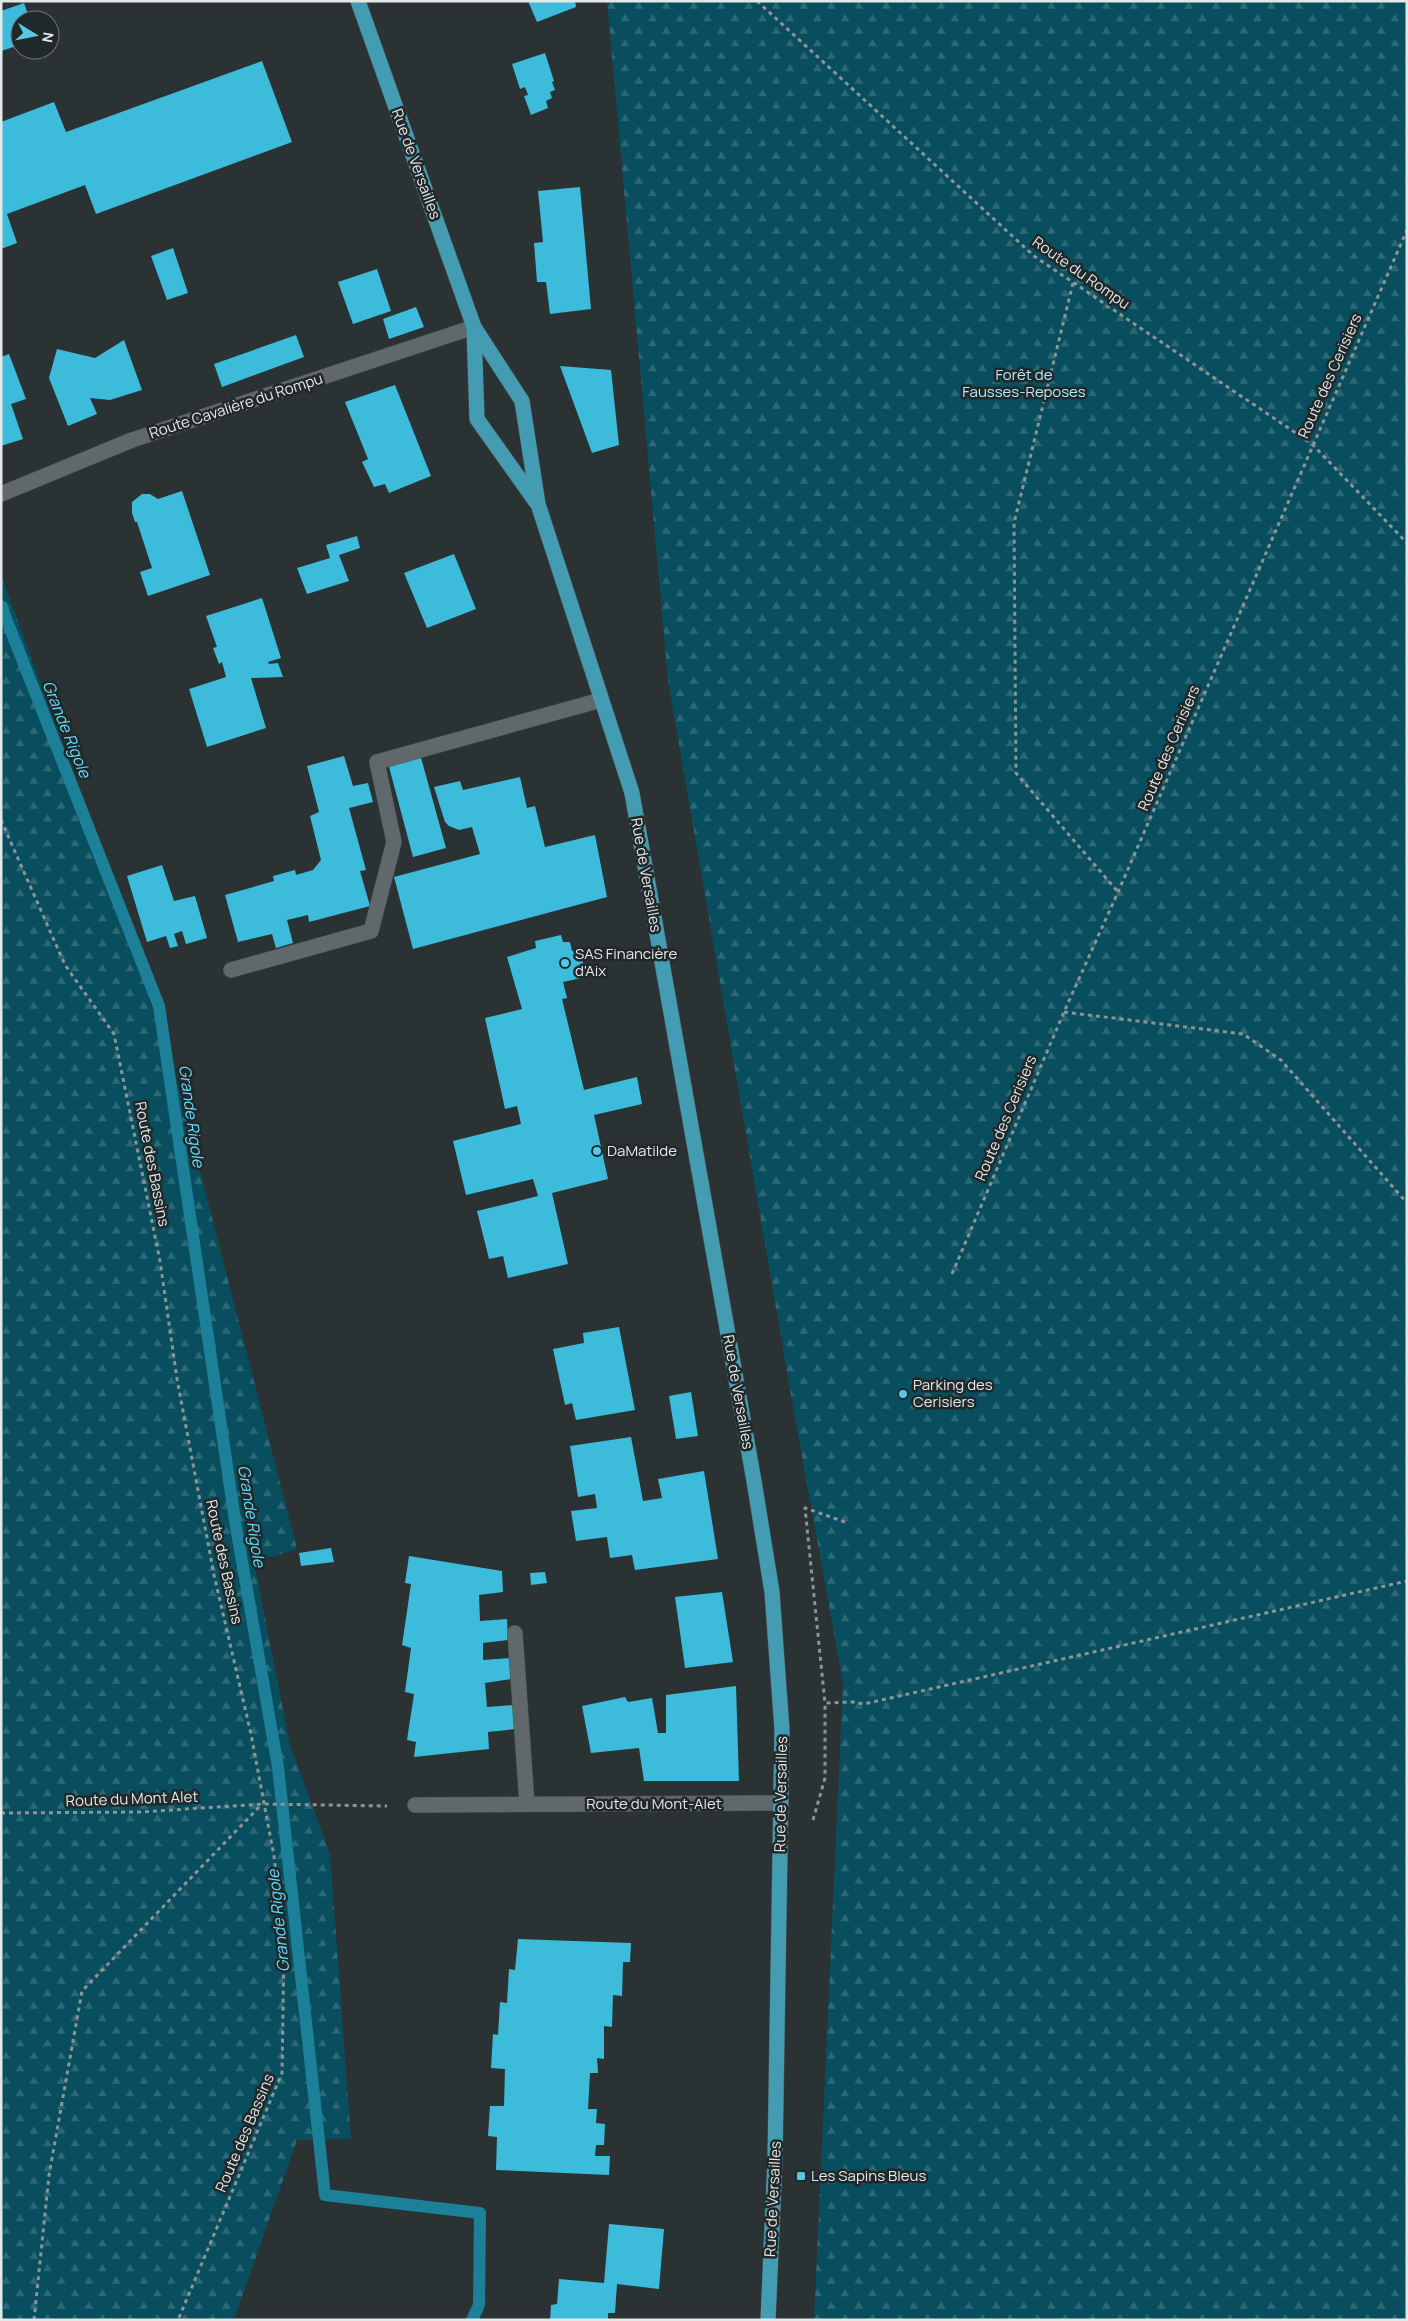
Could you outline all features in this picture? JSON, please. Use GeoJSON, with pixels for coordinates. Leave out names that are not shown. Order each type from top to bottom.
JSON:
{"type":"FeatureCollection","features":[{"type":"Feature","properties":{"kind":"main road","name":"Rue de Versailles"},"geometry":{"type":"LineString","coordinates":[[358,1],[474,327],[522,401],[538,504],[632,793],[772,1592],[782,1730],[775,2159],[768,2320]]}},
{"type":"Feature","properties":{"kind":"main road","name":"Rue de Versailles"},"geometry":{"type":"LineString","coordinates":[[474,327],[477,419],[538,504]]}},
{"type":"Feature","properties":{"kind":"main road","name":"Rue de Versailles"},"geometry":{"type":"LineString","coordinates":[[761,2320],[768,2301]]}},
{"type":"Feature","properties":{"kind":"street","name":"Route Cavalière du Rompu"},"geometry":{"type":"LineString","coordinates":[[1,494],[132,440],[474,327]]}},
{"type":"Feature","properties":{"kind":"street"},"geometry":{"type":"LineString","coordinates":[[231,970],[371,931],[394,842],[377,762],[601,700]]}},
{"type":"Feature","properties":{"kind":"street"},"geometry":{"type":"LineString","coordinates":[[515,1633],[527,1804]]}},
{"type":"Feature","properties":{"kind":"street","name":"Route du Mont-Alet"},"geometry":{"type":"LineString","coordinates":[[415,1805],[781,1803]]}},
{"type":"Feature","properties":{"kind":"path","name":"Route du Rompu"},"geometry":{"type":"LineString","coordinates":[[757,1],[1034,256],[1312,444],[1407,542]]}},
{"type":"Feature","properties":{"kind":"path","name":"Route des Cerisiers"},"geometry":{"type":"LineString","coordinates":[[952,1274],[1064,1012],[1407,230]]}},
{"type":"Feature","properties":{"kind":"path"},"geometry":{"type":"LineString","coordinates":[[1073,283],[1014,523],[1016,773],[1118,892]]}},
{"type":"Feature","properties":{"kind":"path","name":"Route des Bassins"},"geometry":{"type":"LineString","coordinates":[[1,820],[65,965],[114,1034],[160,1261],[177,1379],[214,1575],[251,1734],[274,1856],[284,1947],[282,2073],[178,2320]]}},
{"type":"Feature","properties":{"kind":"path"},"geometry":{"type":"LineString","coordinates":[[1064,1012],[1243,1034],[1281,1060],[1407,1203]]}},
{"type":"Feature","properties":{"kind":"path"},"geometry":{"type":"LineString","coordinates":[[813,1820],[825,1778],[826,1703],[805,1508],[845,1522]]}},
{"type":"Feature","properties":{"kind":"path"},"geometry":{"type":"LineString","coordinates":[[826,1703],[853,1702],[864,1704],[1407,1581]]}},
{"type":"Feature","properties":{"kind":"path","name":"Route du Mont Alet"},"geometry":{"type":"LineString","coordinates":[[1,1813],[141,1812],[305,1803],[415,1805]]}},
{"type":"Feature","properties":{"kind":"path"},"geometry":{"type":"LineString","coordinates":[[34,2320],[49,2175],[82,1991],[263,1804]]}},
{"type":"Feature","properties":{"kind":"green space","name":"Forêt de Fausses-Reposes"},"geometry":{"type":"Polygon","coordinates":[[[607,1],[1407,1],[1407,2320],[814,2320],[843,1683],[792,1401],[668,680],[607,1]]]}},
{"type":"Feature","properties":{"kind":"green space"},"geometry":{"type":"Polygon","coordinates":[[[1,575],[156,999],[297,1549],[254,1562],[290,1745],[330,1854],[351,2139],[297,2140],[234,2320],[1,2320],[1,575]]]}},
{"type":"Feature","properties":{"kind":"building"},"geometry":{"type":"Polygon","coordinates":[[[528,1],[575,1],[576,7],[537,22],[528,1]]]}},
{"type":"Feature","properties":{"kind":"building"},"geometry":{"type":"Polygon","coordinates":[[[24,3],[26,10],[10,10],[10,48],[1,51],[1,11],[24,3]]]}},
{"type":"Feature","properties":{"kind":"building"},"geometry":{"type":"Polygon","coordinates":[[[545,53],[555,90],[550,92],[552,98],[546,101],[548,108],[531,115],[524,96],[528,95],[525,87],[520,89],[512,64],[545,53]]]}},
{"type":"Feature","properties":{"kind":"building"},"geometry":{"type":"Polygon","coordinates":[[[262,61],[292,142],[96,214],[85,185],[7,214],[17,243],[1,249],[1,122],[54,102],[66,132],[262,61]]]}},
{"type":"Feature","properties":{"kind":"building"},"geometry":{"type":"Polygon","coordinates":[[[580,187],[591,309],[550,314],[546,282],[537,282],[534,243],[543,242],[538,191],[580,187]]]}},
{"type":"Feature","properties":{"kind":"building"},"geometry":{"type":"Polygon","coordinates":[[[173,248],[188,293],[167,300],[151,256],[173,248]]]}},
{"type":"Feature","properties":{"kind":"building"},"geometry":{"type":"Polygon","coordinates":[[[377,269],[391,311],[353,324],[338,282],[377,269]]]}},
{"type":"Feature","properties":{"kind":"building"},"geometry":{"type":"Polygon","coordinates":[[[416,307],[424,327],[389,339],[383,319],[416,307]]]}},
{"type":"Feature","properties":{"kind":"building"},"geometry":{"type":"Polygon","coordinates":[[[296,335],[304,357],[222,387],[214,364],[296,335]]]}},
{"type":"Feature","properties":{"kind":"building"},"geometry":{"type":"Polygon","coordinates":[[[124,340],[142,390],[110,400],[90,398],[97,414],[68,426],[49,378],[57,349],[95,358],[124,340]]]}},
{"type":"Feature","properties":{"kind":"building"},"geometry":{"type":"Polygon","coordinates":[[[9,354],[26,399],[11,404],[23,439],[1,446],[1,357],[9,354]]]}},
{"type":"Feature","properties":{"kind":"building"},"geometry":{"type":"Polygon","coordinates":[[[560,366],[611,370],[619,445],[592,453],[560,366]]]}},
{"type":"Feature","properties":{"kind":"building"},"geometry":{"type":"Polygon","coordinates":[[[395,385],[431,476],[389,493],[385,484],[374,487],[362,462],[368,459],[345,402],[395,385]]]}},
{"type":"Feature","properties":{"kind":"building"},"geometry":{"type":"Polygon","coordinates":[[[182,491],[210,575],[148,596],[140,572],[152,568],[137,522],[135,522],[132,513],[132,502],[142,494],[150,494],[158,499],[182,491]]]}},
{"type":"Feature","properties":{"kind":"building"},"geometry":{"type":"Polygon","coordinates":[[[357,536],[360,548],[339,555],[349,581],[307,594],[297,568],[330,558],[326,545],[357,536]]]}},
{"type":"Feature","properties":{"kind":"building"},"geometry":{"type":"Polygon","coordinates":[[[454,554],[476,609],[427,628],[404,573],[454,554]]]}},
{"type":"Feature","properties":{"kind":"building"},"geometry":{"type":"Polygon","coordinates":[[[262,598],[281,658],[268,662],[269,664],[278,663],[283,677],[251,678],[266,728],[207,747],[189,689],[226,677],[222,662],[219,664],[213,648],[217,647],[206,616],[262,598]]]}},
{"type":"Feature","properties":{"kind":"building"},"geometry":{"type":"Polygon","coordinates":[[[420,754],[446,848],[413,857],[388,763],[420,754]]]}},
{"type":"Feature","properties":{"kind":"building"},"geometry":{"type":"Polygon","coordinates":[[[344,756],[353,786],[368,783],[373,802],[349,808],[366,870],[360,871],[370,906],[309,922],[308,915],[287,920],[293,943],[276,948],[272,934],[238,942],[225,895],[274,881],[273,876],[295,870],[296,875],[313,870],[321,860],[310,816],[319,812],[307,766],[344,756]]]}},
{"type":"Feature","properties":{"kind":"building"},"geometry":{"type":"Polygon","coordinates":[[[520,777],[527,808],[535,806],[545,847],[595,835],[607,897],[413,949],[394,877],[480,854],[472,827],[459,830],[445,822],[434,787],[460,781],[463,790],[520,777]]]}},
{"type":"Feature","properties":{"kind":"building"},"geometry":{"type":"Polygon","coordinates":[[[162,865],[174,901],[195,896],[207,938],[186,944],[182,931],[174,934],[178,946],[170,948],[166,936],[147,942],[127,876],[162,865]]]}},
{"type":"Feature","properties":{"kind":"building"},"geometry":{"type":"Polygon","coordinates":[[[561,935],[563,942],[570,942],[572,951],[580,950],[586,977],[563,982],[567,998],[562,999],[584,1090],[637,1077],[642,1104],[594,1115],[608,1179],[552,1193],[568,1264],[508,1278],[503,1256],[489,1259],[477,1211],[538,1196],[533,1179],[466,1195],[453,1141],[521,1124],[517,1106],[505,1109],[485,1018],[522,1009],[507,957],[536,948],[535,941],[561,935]]]}},
{"type":"Feature","properties":{"kind":"building"},"geometry":{"type":"Polygon","coordinates":[[[619,1327],[635,1410],[576,1420],[572,1403],[565,1405],[553,1349],[584,1343],[583,1333],[619,1327]]]}},
{"type":"Feature","properties":{"kind":"building"},"geometry":{"type":"Polygon","coordinates":[[[691,1392],[698,1436],[676,1439],[669,1396],[691,1392]]]}},
{"type":"Feature","properties":{"kind":"building"},"geometry":{"type":"Polygon","coordinates":[[[631,1437],[643,1501],[662,1498],[658,1479],[704,1471],[718,1559],[635,1570],[632,1555],[610,1558],[607,1537],[576,1541],[571,1511],[597,1508],[595,1494],[578,1497],[570,1446],[631,1437]]]}},
{"type":"Feature","properties":{"kind":"building"},"geometry":{"type":"Polygon","coordinates":[[[331,1548],[334,1562],[301,1566],[299,1553],[331,1548]]]}},
{"type":"Feature","properties":{"kind":"building"},"geometry":{"type":"Polygon","coordinates":[[[409,1556],[502,1571],[503,1592],[479,1595],[480,1621],[507,1619],[508,1640],[483,1643],[483,1660],[510,1658],[511,1679],[485,1683],[487,1707],[514,1705],[516,1729],[488,1732],[489,1749],[414,1757],[416,1742],[407,1740],[414,1694],[405,1692],[411,1648],[402,1645],[411,1584],[405,1583],[409,1556]]]}},
{"type":"Feature","properties":{"kind":"building"},"geometry":{"type":"Polygon","coordinates":[[[545,1572],[547,1583],[531,1585],[530,1573],[545,1572]]]}},
{"type":"Feature","properties":{"kind":"building"},"geometry":{"type":"Polygon","coordinates":[[[722,1592],[733,1662],[685,1668],[675,1597],[722,1592]]]}},
{"type":"Feature","properties":{"kind":"building"},"geometry":{"type":"Polygon","coordinates":[[[736,1686],[739,1781],[644,1781],[639,1748],[591,1753],[582,1706],[625,1697],[628,1702],[652,1698],[658,1733],[666,1733],[666,1695],[736,1686]]]}},
{"type":"Feature","properties":{"kind":"building"},"geometry":{"type":"Polygon","coordinates":[[[518,1939],[631,1943],[630,1962],[623,1962],[622,1996],[613,1995],[612,2027],[604,2026],[604,2059],[597,2058],[598,2073],[590,2073],[588,2109],[597,2109],[596,2123],[605,2124],[604,2145],[596,2145],[595,2156],[610,2156],[609,2175],[496,2170],[497,2137],[488,2136],[490,2106],[504,2106],[505,2069],[491,2068],[493,2034],[498,2035],[500,2002],[507,2003],[509,1969],[515,1970],[518,1939]]]}},
{"type":"Feature","properties":{"kind":"building"},"geometry":{"type":"Polygon","coordinates":[[[609,2224],[664,2229],[659,2289],[617,2284],[615,2313],[608,2313],[608,2320],[550,2320],[551,2305],[557,2304],[559,2279],[604,2283],[609,2224]]]}},
{"type":"Feature","properties":{"kind":"waterway","name":"Grande Rigole"},"geometry":{"type":"LineString","coordinates":[[1,606],[159,1006],[236,1527],[278,1767],[325,2195],[480,2213],[479,2305],[472,2320]]}},
{"type":"Feature","properties":{"kind":"place","name":"SAS Financière d'Aix"},"geometry":{"type":"Point","coordinates":[565,963]}},
{"type":"Feature","properties":{"kind":"place","name":"DaMatilde"},"geometry":{"type":"Point","coordinates":[597,1151]}},
{"type":"Feature","properties":{"kind":"place","name":"Parking des Cerisiers"},"geometry":{"type":"Point","coordinates":[903,1394]}},
{"type":"Feature","properties":{"kind":"place","name":"Les Sapins Bleus"},"geometry":{"type":"Point","coordinates":[801,2176]}}]}
